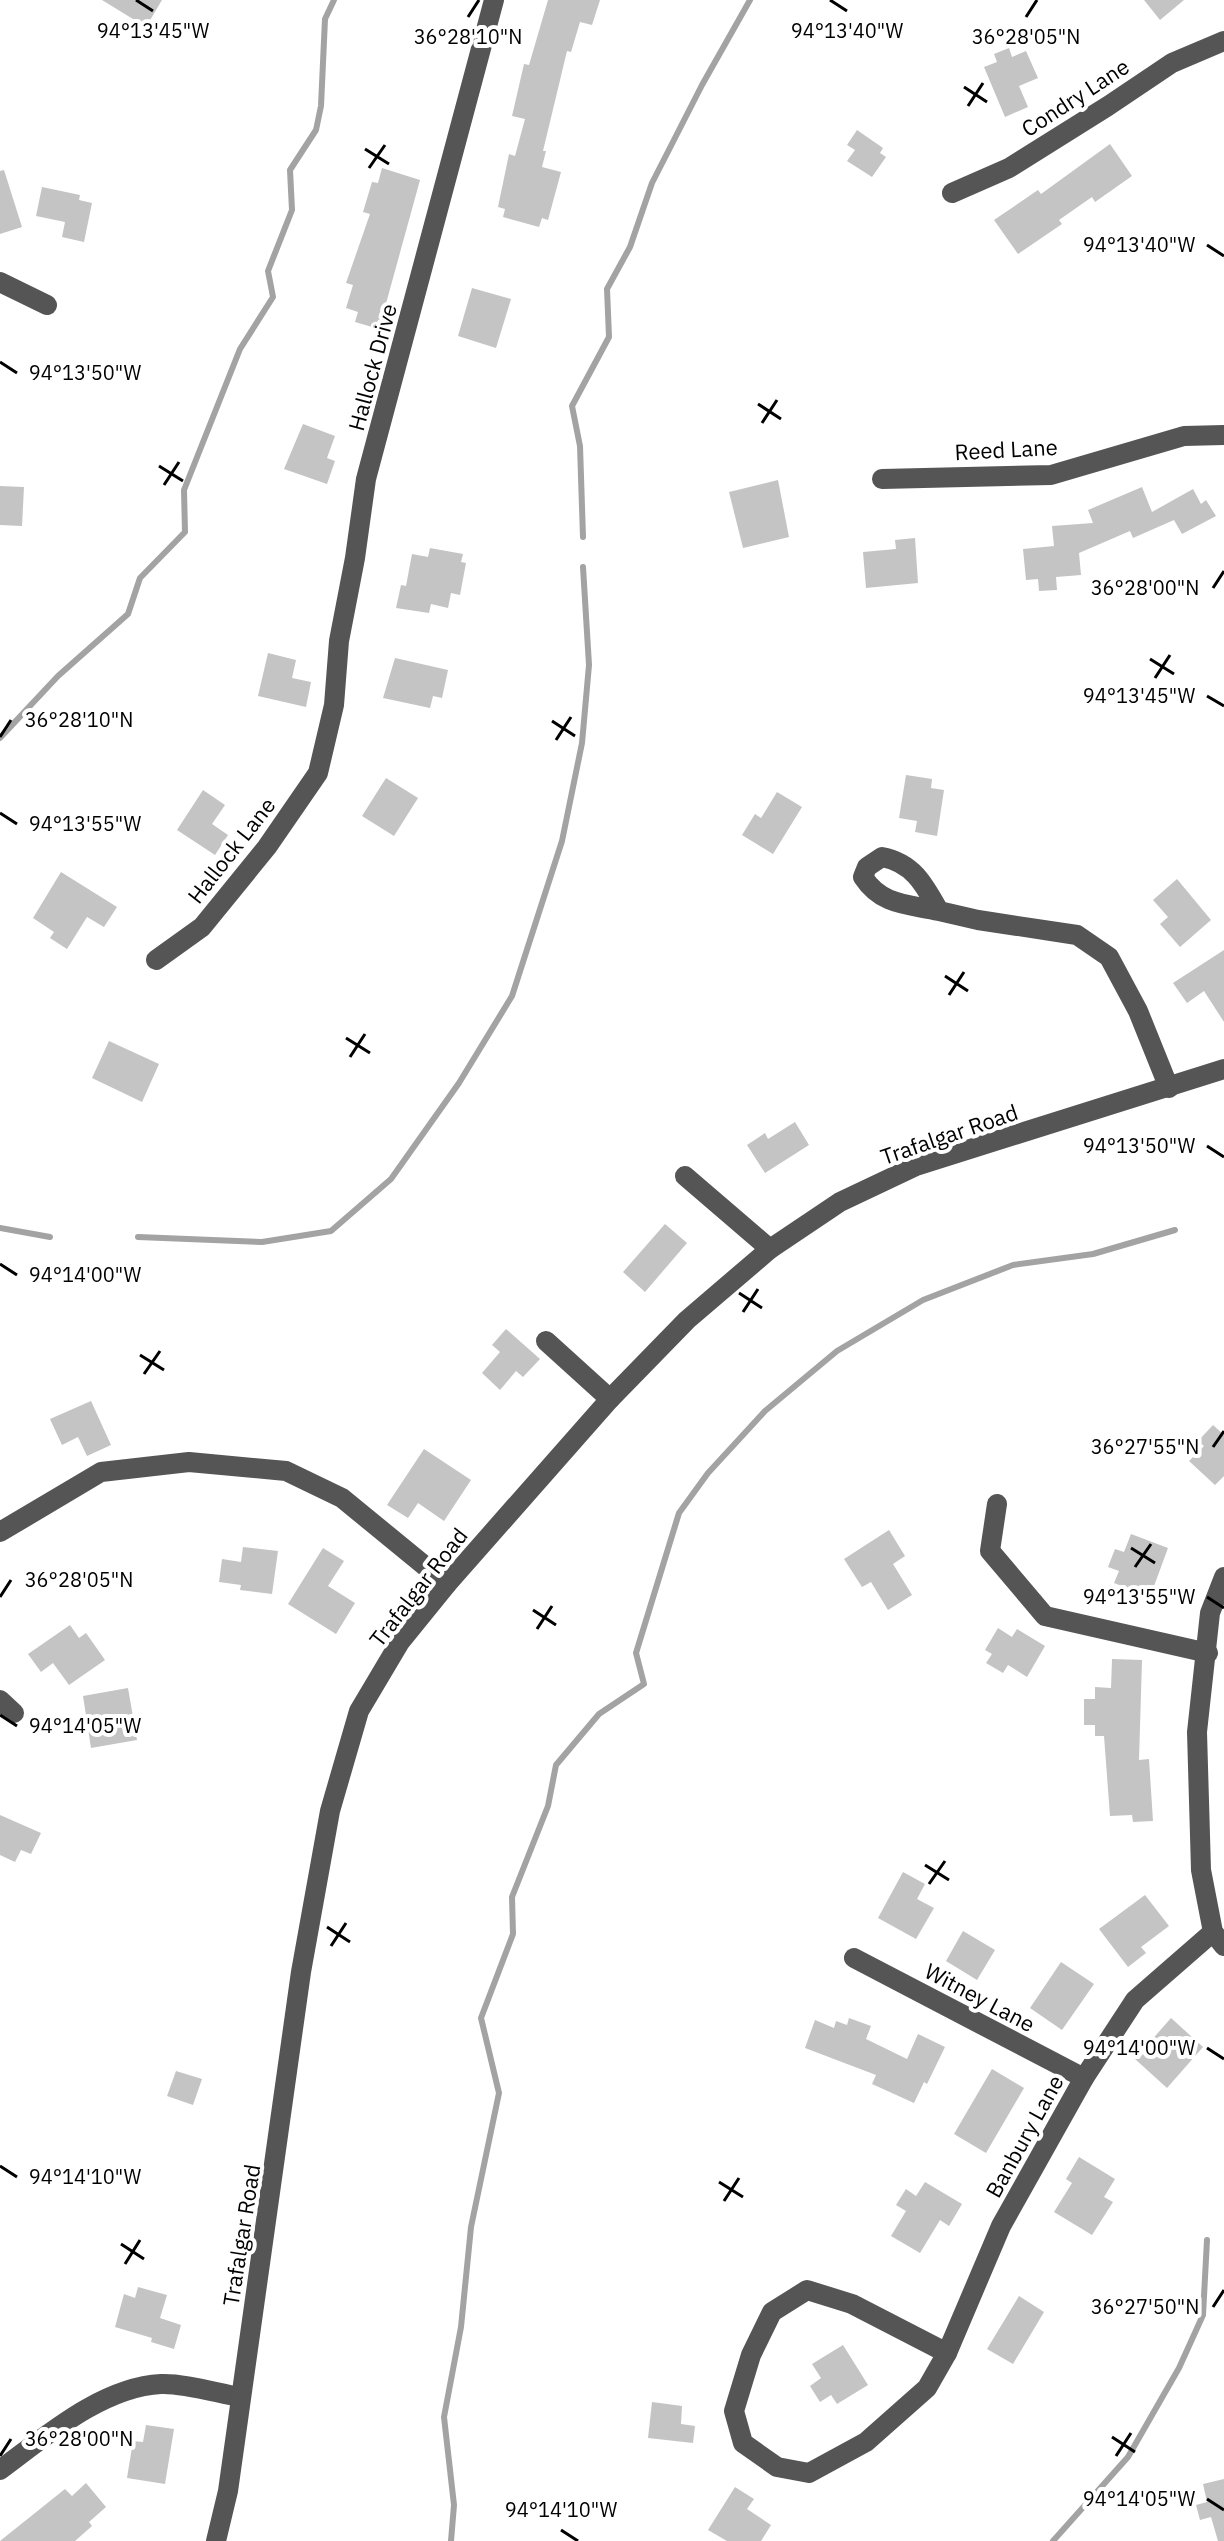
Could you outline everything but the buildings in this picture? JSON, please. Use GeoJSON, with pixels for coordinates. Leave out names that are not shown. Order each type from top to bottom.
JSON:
{"type":"FeatureCollection","features":[{"type":"Feature","properties":{"kind":"street","name":"Hallock Drive"},"geometry":{"type":"LineString","coordinates":[[323,752],[334,705],[339,641],[366,479],[494,0]]}},
{"type":"Feature","properties":{"kind":"street","name":"Condry Lane"},"geometry":{"type":"LineString","coordinates":[[952,193],[1009,168],[1172,63],[1224,41]]}},
{"type":"Feature","properties":{"kind":"street"},"geometry":{"type":"LineString","coordinates":[[0,282],[47,305]]}},
{"type":"Feature","properties":{"kind":"street","name":"Reed Lane"},"geometry":{"type":"LineString","coordinates":[[882,479],[1051,475],[1184,436],[1224,435]]}},
{"type":"Feature","properties":{"kind":"street","name":"Hallock Lane"},"geometry":{"type":"LineString","coordinates":[[156,960],[202,927],[267,847],[318,773],[323,752]]}},
{"type":"Feature","properties":{"kind":"street"},"geometry":{"type":"LineString","coordinates":[[939,911],[1077,935],[1109,957],[1138,1011],[1169,1088]]}},
{"type":"Feature","properties":{"kind":"street","name":"Trafalgar Road"},"geometry":{"type":"LineString","coordinates":[[216,2541],[228,2491],[301,1972],[330,1811],[359,1711],[400,1642],[610,1399],[687,1320],[770,1249],[840,1202],[916,1166],[1224,1069]]}},
{"type":"Feature","properties":{"kind":"street"},"geometry":{"type":"LineString","coordinates":[[685,1176],[770,1249]]}},
{"type":"Feature","properties":{"kind":"street"},"geometry":{"type":"LineString","coordinates":[[546,1341],[610,1399]]}},
{"type":"Feature","properties":{"kind":"street"},"geometry":{"type":"LineString","coordinates":[[0,1532],[101,1472],[189,1462],[286,1471],[342,1498],[447,1584]]}},
{"type":"Feature","properties":{"kind":"street"},"geometry":{"type":"LineString","coordinates":[[997,1504],[990,1551],[1045,1616],[1208,1653]]}},
{"type":"Feature","properties":{"kind":"street"},"geometry":{"type":"LineString","coordinates":[[1218,1939],[1201,1870],[1197,1732],[1210,1613],[1224,1577]]}},
{"type":"Feature","properties":{"kind":"street","name":"Banbury Lane"},"geometry":{"type":"LineString","coordinates":[[947,2353],[1001,2226],[1084,2078],[1135,2000],[1218,1939]]}},
{"type":"Feature","properties":{"kind":"street","name":"Witney Lane"},"geometry":{"type":"LineString","coordinates":[[854,1958],[1084,2078]]}},
{"type":"Feature","properties":{"kind":"street"},"geometry":{"type":"LineString","coordinates":[[807,2290],[852,2304],[947,2353],[927,2388],[866,2442],[809,2473],[777,2467],[743,2443],[734,2411],[751,2355],[772,2312],[807,2290]]}},
{"type":"Feature","properties":{"kind":"street"},"geometry":{"type":"LineString","coordinates":[[0,2470],[116,2392],[162,2383],[240,2397]]}},
{"type":"Feature","properties":{"kind":"waterway"},"geometry":{"type":"LineString","coordinates":[[0,738],[58,676],[128,614],[140,578],[185,532],[184,490],[240,349],[273,297],[268,271],[292,210],[290,170],[316,130],[321,106],[325,19],[334,0]]}},
{"type":"Feature","properties":{"kind":"waterway"},"geometry":{"type":"LineString","coordinates":[[583,537],[580,446],[572,406],[609,337],[607,289],[630,247],[652,183],[750,0]]}},
{"type":"Feature","properties":{"kind":"waterway"},"geometry":{"type":"LineString","coordinates":[[138,1237],[262,1242],[331,1231],[391,1179],[459,1083],[512,996],[562,841],[582,743],[589,665],[583,567]]}},
{"type":"Feature","properties":{"kind":"waterway"},"geometry":{"type":"LineString","coordinates":[[0,1228],[50,1237]]}},
{"type":"Feature","properties":{"kind":"waterway"},"geometry":{"type":"LineString","coordinates":[[451,2541],[454,2505],[444,2417],[461,2327],[471,2227],[499,2093],[481,2018],[513,1934],[512,1897],[548,1806],[556,1765],[599,1714],[644,1684],[636,1653],[679,1513],[708,1473],[765,1411],[837,1351],[923,1300],[1013,1265],[1093,1254],[1175,1230]]}},
{"type":"Feature","properties":{"kind":"waterway"},"geometry":{"type":"LineString","coordinates":[[1053,2541],[1128,2457],[1179,2368],[1203,2315],[1207,2240]]}}]}
